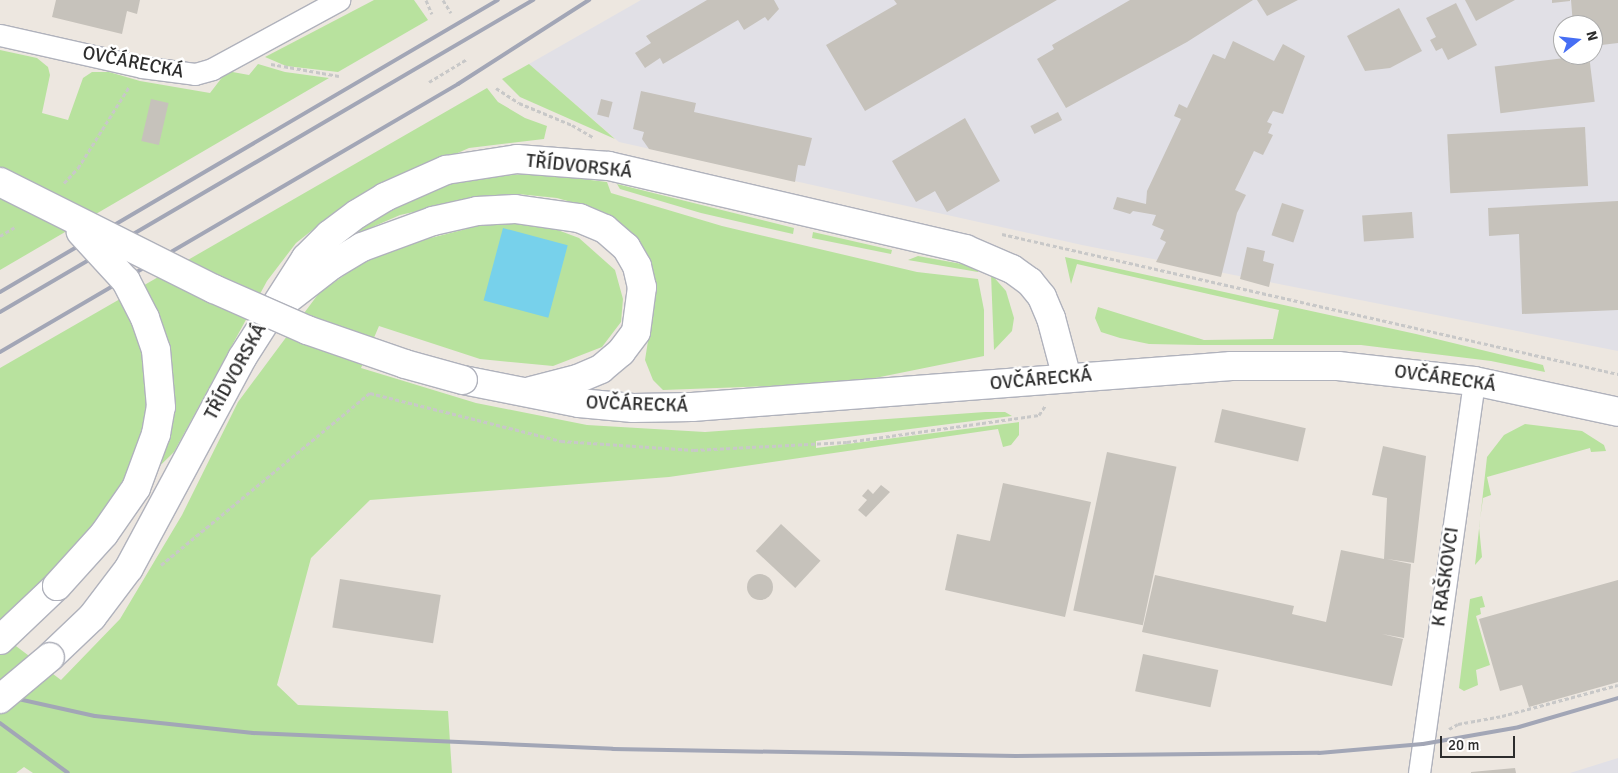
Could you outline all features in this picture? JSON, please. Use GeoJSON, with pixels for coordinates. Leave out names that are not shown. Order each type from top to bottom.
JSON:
{"type":"FeatureCollection","features":[{"type":"Feature","properties":{"kind":"main road","name":"TŘÍDVORSKÁ"},"geometry":{"type":"LineString","coordinates":[[0,699],[50,657],[92,617],[129,568],[264,322],[306,258],[329,235],[385,197],[446,170],[517,160],[551,160],[609,166],[965,249],[990,258],[1030,282],[1042,298],[1067,378]]}},
{"type":"Feature","properties":{"kind":"main road"},"geometry":{"type":"LineString","coordinates":[[0,182],[64,215],[97,246],[126,281],[145,318],[156,350],[161,407],[146,463],[121,512],[82,560],[0,640]]}},
{"type":"Feature","properties":{"kind":"main road"},"geometry":{"type":"LineString","coordinates":[[264,322],[299,289],[332,265],[393,233],[477,211],[515,209],[579,218],[605,229],[626,247],[637,266],[642,286],[636,332],[621,352],[601,369],[577,379],[520,394]]}},
{"type":"Feature","properties":{"kind":"main road","name":"OVČÁRECKÁ"},"geometry":{"type":"LineString","coordinates":[[64,215],[307,330],[405,364],[520,394],[633,408],[692,407],[1248,365],[1338,366],[1474,381],[1618,412]]}},
{"type":"Feature","properties":{"kind":"street","name":"OVČÁRECKÁ"},"geometry":{"type":"LineString","coordinates":[[0,35],[142,67],[194,74],[212,69],[339,0]]}},
{"type":"Feature","properties":{"kind":"street","name":"K RAŠKOVCI"},"geometry":{"type":"LineString","coordinates":[[1419,773],[1474,381]]}},
{"type":"Feature","properties":{"kind":"path"},"geometry":{"type":"LineString","coordinates":[[426,0],[432,14]]}},
{"type":"Feature","properties":{"kind":"path"},"geometry":{"type":"LineString","coordinates":[[443,0],[451,14]]}},
{"type":"Feature","properties":{"kind":"path"},"geometry":{"type":"LineString","coordinates":[[244,52],[256,60],[293,70],[340,76]]}},
{"type":"Feature","properties":{"kind":"path"},"geometry":{"type":"LineString","coordinates":[[429,82],[467,59]]}},
{"type":"Feature","properties":{"kind":"path"},"geometry":{"type":"LineString","coordinates":[[64,183],[78,168],[142,67]]}},
{"type":"Feature","properties":{"kind":"path"},"geometry":{"type":"LineString","coordinates":[[496,88],[519,103],[572,125],[595,139]]}},
{"type":"Feature","properties":{"kind":"path"},"geometry":{"type":"LineString","coordinates":[[0,236],[16,227]]}},
{"type":"Feature","properties":{"kind":"path"},"geometry":{"type":"LineString","coordinates":[[999,234],[1618,374]]}},
{"type":"Feature","properties":{"kind":"path"},"geometry":{"type":"LineString","coordinates":[[158,568],[370,393],[561,441],[694,450],[847,442],[1039,415],[1067,378]]}},
{"type":"Feature","properties":{"kind":"path"},"geometry":{"type":"LineString","coordinates":[[1445,734],[1458,724],[1502,716],[1618,684]]}},
{"type":"Feature","properties":{"kind":"shaded area"},"geometry":{"type":"Polygon","coordinates":[[[641,0],[1618,0],[1618,351],[1082,245],[619,142],[529,64],[641,0]]]}},
{"type":"Feature","properties":{"kind":"shaded area"},"geometry":{"type":"Polygon","coordinates":[[[1618,758],[1618,773],[1570,773],[1618,758]]]}},
{"type":"Feature","properties":{"kind":"green space"},"geometry":{"type":"Polygon","coordinates":[[[374,0],[414,0],[428,20],[338,72],[286,66],[265,57],[374,0]]]}},
{"type":"Feature","properties":{"kind":"green space"},"geometry":{"type":"Polygon","coordinates":[[[0,50],[37,58],[48,67],[50,75],[42,113],[68,120],[83,78],[92,72],[109,72],[140,81],[210,93],[227,71],[249,75],[258,64],[285,72],[329,78],[0,270],[0,50]]]}},
{"type":"Feature","properties":{"kind":"green space"},"geometry":{"type":"Polygon","coordinates":[[[529,64],[615,139],[520,97],[502,79],[529,64]]]}},
{"type":"Feature","properties":{"kind":"green space"},"geometry":{"type":"Polygon","coordinates":[[[487,88],[498,102],[525,118],[547,126],[544,139],[469,148],[349,201],[296,243],[267,281],[174,452],[0,622],[0,368],[487,88]]]}},
{"type":"Feature","properties":{"kind":"green space"},"geometry":{"type":"Polygon","coordinates":[[[532,173],[607,182],[611,193],[722,226],[917,272],[978,279],[984,310],[984,356],[875,378],[820,384],[663,390],[653,380],[645,360],[656,290],[647,258],[631,232],[599,210],[557,198],[518,194],[477,198],[400,215],[345,239],[392,206],[456,181],[532,173]]]}},
{"type":"Feature","properties":{"kind":"green space"},"geometry":{"type":"Polygon","coordinates":[[[617,184],[794,228],[793,234],[701,213],[620,189],[617,184]]]}},
{"type":"Feature","properties":{"kind":"green space"},"geometry":{"type":"Polygon","coordinates":[[[516,222],[547,226],[579,238],[615,270],[623,299],[621,322],[602,347],[553,366],[480,359],[379,326],[361,368],[476,403],[587,425],[705,432],[1005,412],[1012,416],[816,441],[816,448],[1019,422],[1019,435],[1011,445],[1003,447],[998,429],[669,477],[370,500],[311,558],[277,685],[298,705],[448,711],[452,773],[33,773],[24,767],[16,773],[0,773],[0,634],[61,680],[120,619],[182,515],[238,402],[319,293],[366,260],[399,246],[486,224],[516,222]]]}},
{"type":"Feature","properties":{"kind":"green space"},"geometry":{"type":"Polygon","coordinates":[[[813,232],[892,250],[891,254],[812,238],[813,232]]]}},
{"type":"Feature","properties":{"kind":"green space"},"geometry":{"type":"Polygon","coordinates":[[[918,256],[973,266],[978,268],[978,272],[908,260],[918,256]]]}},
{"type":"Feature","properties":{"kind":"green space"},"geometry":{"type":"Polygon","coordinates":[[[1065,257],[1416,334],[1543,365],[1545,372],[1491,361],[1361,345],[1149,344],[1120,338],[1101,332],[1095,318],[1098,307],[1204,340],[1273,339],[1279,310],[1077,264],[1071,284],[1065,257]]]}},
{"type":"Feature","properties":{"kind":"green space"},"geometry":{"type":"Polygon","coordinates":[[[991,274],[1006,291],[1014,318],[1012,331],[994,350],[991,274]]]}},
{"type":"Feature","properties":{"kind":"green space"},"geometry":{"type":"Polygon","coordinates":[[[1525,424],[1582,431],[1604,445],[1606,451],[1591,452],[1590,448],[1487,477],[1491,495],[1483,498],[1480,519],[1487,457],[1504,435],[1525,424]]]}},
{"type":"Feature","properties":{"kind":"green space"},"geometry":{"type":"Polygon","coordinates":[[[1479,528],[1482,557],[1475,565],[1479,528]]]}},
{"type":"Feature","properties":{"kind":"green space"},"geometry":{"type":"Polygon","coordinates":[[[1482,596],[1485,607],[1480,608],[1481,614],[1476,616],[1490,665],[1476,670],[1478,685],[1464,691],[1459,688],[1470,599],[1482,596]]]}},
{"type":"Feature","properties":{"kind":"water"},"geometry":{"type":"Polygon","coordinates":[[[503,228],[568,245],[548,318],[484,300],[503,228]]]}},
{"type":"Feature","properties":{"kind":"building"},"geometry":{"type":"Polygon","coordinates":[[[56,0],[140,0],[137,14],[127,11],[122,34],[52,17],[56,0]]]}},
{"type":"Feature","properties":{"kind":"building"},"geometry":{"type":"Polygon","coordinates":[[[707,0],[774,0],[779,9],[768,21],[765,17],[744,30],[738,20],[663,64],[660,58],[645,68],[635,53],[651,43],[646,36],[707,0]]]}},
{"type":"Feature","properties":{"kind":"building"},"geometry":{"type":"Polygon","coordinates":[[[894,0],[1057,0],[865,111],[826,45],[897,4],[894,0]]]}},
{"type":"Feature","properties":{"kind":"building"},"geometry":{"type":"Polygon","coordinates":[[[1130,0],[1253,0],[1187,42],[1066,108],[1037,59],[1054,49],[1052,45],[1130,0]]]}},
{"type":"Feature","properties":{"kind":"building"},"geometry":{"type":"Polygon","coordinates":[[[1257,0],[1298,0],[1267,16],[1257,0]]]}},
{"type":"Feature","properties":{"kind":"building"},"geometry":{"type":"Polygon","coordinates":[[[1465,0],[1515,0],[1476,21],[1465,0]]]}},
{"type":"Feature","properties":{"kind":"building"},"geometry":{"type":"Polygon","coordinates":[[[1552,0],[1570,0],[1570,1],[1552,3],[1552,0]]]}},
{"type":"Feature","properties":{"kind":"building"},"geometry":{"type":"Polygon","coordinates":[[[1571,0],[1618,0],[1618,43],[1603,45],[1603,15],[1572,15],[1571,0]]]}},
{"type":"Feature","properties":{"kind":"building"},"geometry":{"type":"Polygon","coordinates":[[[1456,3],[1477,45],[1448,60],[1442,48],[1436,51],[1430,40],[1436,37],[1426,18],[1456,3]]]}},
{"type":"Feature","properties":{"kind":"building"},"geometry":{"type":"Polygon","coordinates":[[[1399,8],[1422,51],[1390,68],[1365,71],[1347,36],[1399,8]]]}},
{"type":"Feature","properties":{"kind":"building"},"geometry":{"type":"Polygon","coordinates":[[[1233,41],[1274,61],[1283,44],[1305,56],[1283,114],[1273,111],[1267,122],[1272,124],[1268,133],[1273,135],[1263,155],[1254,151],[1235,190],[1246,195],[1237,213],[1221,277],[1156,262],[1166,242],[1160,239],[1164,230],[1152,225],[1156,215],[1133,211],[1130,214],[1113,209],[1117,197],[1146,204],[1147,191],[1181,119],[1174,116],[1179,104],[1187,108],[1213,54],[1225,59],[1233,41]]]}},
{"type":"Feature","properties":{"kind":"building"},"geometry":{"type":"Polygon","coordinates":[[[1553,59],[1553,65],[1590,65],[1595,102],[1500,113],[1495,67],[1553,59]]]}},
{"type":"Feature","properties":{"kind":"building"},"geometry":{"type":"Polygon","coordinates":[[[641,91],[696,103],[694,112],[812,138],[805,166],[798,165],[795,182],[649,149],[642,139],[644,132],[633,129],[641,91]]]}},
{"type":"Feature","properties":{"kind":"building"},"geometry":{"type":"Polygon","coordinates":[[[151,99],[169,103],[159,145],[141,141],[151,99]]]}},
{"type":"Feature","properties":{"kind":"building"},"geometry":{"type":"Polygon","coordinates":[[[601,99],[613,102],[609,117],[597,115],[601,99]]]}},
{"type":"Feature","properties":{"kind":"building"},"geometry":{"type":"Polygon","coordinates":[[[1058,112],[1062,120],[1034,134],[1030,126],[1058,112]]]}},
{"type":"Feature","properties":{"kind":"building"},"geometry":{"type":"Polygon","coordinates":[[[965,118],[1000,181],[947,212],[935,191],[916,202],[892,161],[965,118]]]}},
{"type":"Feature","properties":{"kind":"building"},"geometry":{"type":"Polygon","coordinates":[[[1585,127],[1588,186],[1450,193],[1447,134],[1585,127]]]}},
{"type":"Feature","properties":{"kind":"building"},"geometry":{"type":"Polygon","coordinates":[[[1618,201],[1618,310],[1522,314],[1519,234],[1489,236],[1488,208],[1618,201]]]}},
{"type":"Feature","properties":{"kind":"building"},"geometry":{"type":"Polygon","coordinates":[[[1282,203],[1304,210],[1293,242],[1271,235],[1282,203]]]}},
{"type":"Feature","properties":{"kind":"building"},"geometry":{"type":"Polygon","coordinates":[[[1412,212],[1414,238],[1364,241],[1362,215],[1412,212]]]}},
{"type":"Feature","properties":{"kind":"building"},"geometry":{"type":"Polygon","coordinates":[[[1247,247],[1265,251],[1263,261],[1274,264],[1269,287],[1240,279],[1247,247]]]}},
{"type":"Feature","properties":{"kind":"building"},"geometry":{"type":"Polygon","coordinates":[[[1222,409],[1306,428],[1298,461],[1214,442],[1222,409]]]}},
{"type":"Feature","properties":{"kind":"building"},"geometry":{"type":"Polygon","coordinates":[[[1383,446],[1426,456],[1414,563],[1387,559],[1411,564],[1404,638],[1382,634],[1403,639],[1392,686],[1142,632],[1155,575],[1294,606],[1292,614],[1326,622],[1341,550],[1384,559],[1387,498],[1372,495],[1383,446]]]}},
{"type":"Feature","properties":{"kind":"building"},"geometry":{"type":"Polygon","coordinates":[[[1107,452],[1176,467],[1143,625],[1073,610],[1107,452]]]}},
{"type":"Feature","properties":{"kind":"building"},"geometry":{"type":"Polygon","coordinates":[[[1003,483],[1091,502],[1065,617],[945,590],[957,534],[990,541],[1003,483]]]}},
{"type":"Feature","properties":{"kind":"building"},"geometry":{"type":"Polygon","coordinates":[[[881,485],[890,492],[866,517],[858,510],[867,500],[862,496],[868,489],[873,494],[881,485]]]}},
{"type":"Feature","properties":{"kind":"building"},"geometry":{"type":"Polygon","coordinates":[[[781,524],[820,561],[795,588],[756,551],[781,524]]]}},
{"type":"Feature","properties":{"kind":"building"},"geometry":{"type":"Polygon","coordinates":[[[760,574],[769,578],[773,587],[769,596],[760,600],[751,596],[747,587],[751,578],[760,574]]]}},
{"type":"Feature","properties":{"kind":"building"},"geometry":{"type":"Polygon","coordinates":[[[340,579],[441,595],[433,643],[332,627],[340,579]]]}},
{"type":"Feature","properties":{"kind":"building"},"geometry":{"type":"Polygon","coordinates":[[[1618,580],[1618,682],[1529,707],[1522,685],[1500,691],[1479,619],[1618,580]]]}},
{"type":"Feature","properties":{"kind":"building"},"geometry":{"type":"Polygon","coordinates":[[[1143,654],[1218,670],[1210,707],[1135,691],[1143,654]]]}},
{"type":"Feature","properties":{"kind":"building"},"geometry":{"type":"Polygon","coordinates":[[[1515,768],[1516,773],[1471,773],[1471,772],[1515,768]]]}},
{"type":"Feature","properties":{"kind":"railway"},"geometry":{"type":"LineString","coordinates":[[0,292],[498,0]]}},
{"type":"Feature","properties":{"kind":"railway"},"geometry":{"type":"LineString","coordinates":[[0,312],[533,0]]}},
{"type":"Feature","properties":{"kind":"railway"},"geometry":{"type":"LineString","coordinates":[[0,352],[458,84],[589,0]]}},
{"type":"Feature","properties":{"kind":"railway"},"geometry":{"type":"LineString","coordinates":[[0,695],[95,716],[253,733],[613,749],[1016,756],[1319,753],[1423,744],[1519,727],[1618,698]]}},
{"type":"Feature","properties":{"kind":"railway"},"geometry":{"type":"LineString","coordinates":[[0,723],[68,773]]}}]}
